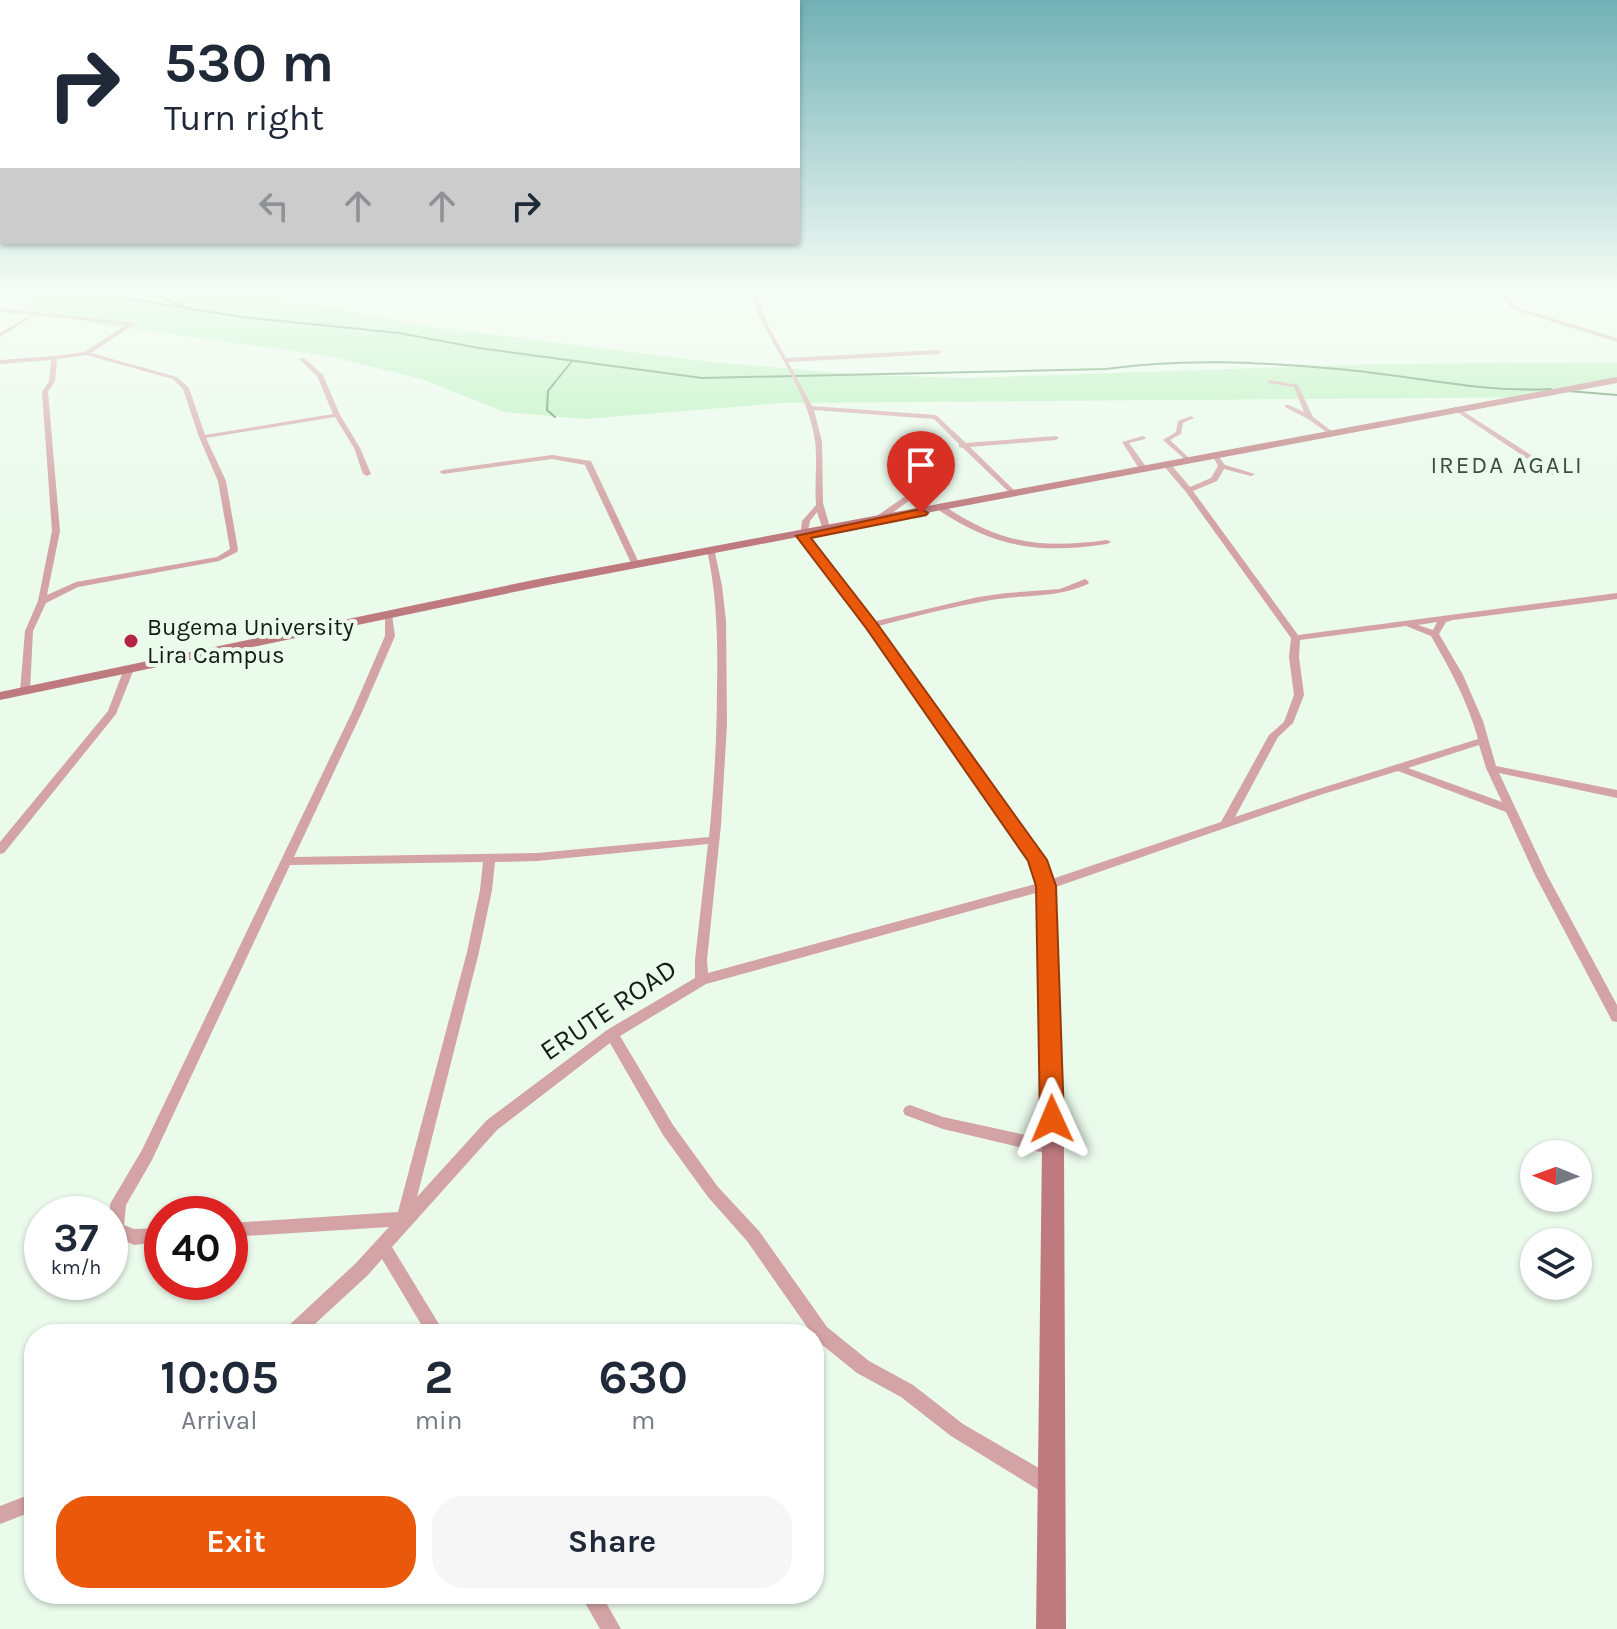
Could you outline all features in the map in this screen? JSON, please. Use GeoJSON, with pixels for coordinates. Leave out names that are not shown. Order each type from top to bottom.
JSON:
{"type":"FeatureCollection","features":[{"type":"Feature","properties":{"kind":"street"},"geometry":{"type":"LineString","coordinates":[[25,691],[29,631],[42,601],[56,531],[45,392],[52,381],[53,369]]}},
{"type":"Feature","properties":{"kind":"street"},"geometry":{"type":"LineString","coordinates":[[42,601],[76,585],[219,559],[234,550],[222,481],[202,437],[192,399],[181,381],[140,369]]}},
{"type":"Feature","properties":{"kind":"street"},"geometry":{"type":"LineString","coordinates":[[313,369],[320,375],[367,474]]}},
{"type":"Feature","properties":{"kind":"street"},"geometry":{"type":"LineString","coordinates":[[789,369],[809,408],[819,445],[817,507],[827,531]]}},
{"type":"Feature","properties":{"kind":"street"},"geometry":{"type":"LineString","coordinates":[[0,696],[711,550],[803,536],[1188,460],[1218,460],[1331,433],[1617,380]]}},
{"type":"Feature","properties":{"kind":"street"},"geometry":{"type":"LineString","coordinates":[[1270,382],[1296,386],[1310,418]]}},
{"type":"Feature","properties":{"kind":"street"},"geometry":{"type":"LineString","coordinates":[[1287,406],[1331,433]]}},
{"type":"Feature","properties":{"kind":"street"},"geometry":{"type":"LineString","coordinates":[[809,408],[936,417],[961,446],[1013,494]]}},
{"type":"Feature","properties":{"kind":"street"},"geometry":{"type":"LineString","coordinates":[[1456,409],[1555,473]]}},
{"type":"Feature","properties":{"kind":"street"},"geometry":{"type":"LineString","coordinates":[[202,437],[337,415]]}},
{"type":"Feature","properties":{"kind":"street"},"geometry":{"type":"LineString","coordinates":[[1188,460],[1166,439],[1179,433],[1180,422],[1191,418]]}},
{"type":"Feature","properties":{"kind":"street"},"geometry":{"type":"LineString","coordinates":[[961,446],[1056,438]]}},
{"type":"Feature","properties":{"kind":"street"},"geometry":{"type":"LineString","coordinates":[[1143,438],[1125,442],[1143,468]]}},
{"type":"Feature","properties":{"kind":"street"},"geometry":{"type":"LineString","coordinates":[[443,472],[552,457],[588,463],[636,565]]}},
{"type":"Feature","properties":{"kind":"street"},"geometry":{"type":"LineString","coordinates":[[1218,460],[1251,474]]}},
{"type":"Feature","properties":{"kind":"street"},"geometry":{"type":"LineString","coordinates":[[1189,490],[1214,479],[1218,460]]}},
{"type":"Feature","properties":{"kind":"street"},"geometry":{"type":"LineString","coordinates":[[1166,464],[1189,490],[1296,638],[1294,657],[1299,695],[1294,709],[1288,723],[1274,735],[1226,824]]}},
{"type":"Feature","properties":{"kind":"street"},"geometry":{"type":"LineString","coordinates":[[874,522],[910,496],[912,489],[908,484]]}},
{"type":"Feature","properties":{"kind":"street"},"geometry":{"type":"LineString","coordinates":[[817,507],[806,521],[803,536],[871,625],[1037,860],[1046,886],[1053,1148],[1050,1485],[1056,1628]]}},
{"type":"Feature","properties":{"kind":"street"},"geometry":{"type":"LineString","coordinates":[[943,509],[978,531],[1013,544],[1049,547],[1107,542]]}},
{"type":"Feature","properties":{"kind":"street"},"geometry":{"type":"LineString","coordinates":[[702,980],[701,960],[722,757],[725,655],[720,586],[711,550]]}},
{"type":"Feature","properties":{"kind":"street"},"geometry":{"type":"LineString","coordinates":[[871,625],[983,599],[1061,594],[1085,582]]}},
{"type":"Feature","properties":{"kind":"street"},"geometry":{"type":"LineString","coordinates":[[1296,638],[1402,621],[1617,596]]}},
{"type":"Feature","properties":{"kind":"street"},"geometry":{"type":"LineString","coordinates":[[144,1236],[134,1237],[116,1229],[118,1204],[147,1155],[372,679],[390,636],[388,615]]}},
{"type":"Feature","properties":{"kind":"street"},"geometry":{"type":"LineString","coordinates":[[1435,634],[1443,620],[1463,615]]}},
{"type":"Feature","properties":{"kind":"street"},"geometry":{"type":"LineString","coordinates":[[1402,621],[1435,634],[1458,675],[1478,721],[1481,741],[1491,768],[1541,875],[1617,1017]]}},
{"type":"Feature","properties":{"kind":"street"},"geometry":{"type":"LineString","coordinates":[[0,850],[113,712],[129,669]]}},
{"type":"Feature","properties":{"kind":"street","name":"ERUTE ROAD"},"geometry":{"type":"LineString","coordinates":[[302,1324],[383,1246],[404,1219],[492,1125],[612,1034],[702,980],[1046,886],[1481,741]]}},
{"type":"Feature","properties":{"kind":"street"},"geometry":{"type":"LineString","coordinates":[[1401,768],[1512,810]]}},
{"type":"Feature","properties":{"kind":"street"},"geometry":{"type":"LineString","coordinates":[[1491,768],[1617,794]]}},
{"type":"Feature","properties":{"kind":"street"},"geometry":{"type":"LineString","coordinates":[[285,861],[489,859],[713,840]]}},
{"type":"Feature","properties":{"kind":"street"},"geometry":{"type":"LineString","coordinates":[[248,1229],[404,1219],[473,952],[489,859]]}},
{"type":"Feature","properties":{"kind":"street"},"geometry":{"type":"LineString","coordinates":[[612,1034],[668,1130],[713,1192],[753,1236],[815,1324]]}},
{"type":"Feature","properties":{"kind":"street"},"geometry":{"type":"LineString","coordinates":[[910,1111],[943,1123],[1053,1148]]}},
{"type":"Feature","properties":{"kind":"street"},"geometry":{"type":"LineString","coordinates":[[383,1246],[431,1324]]}},
{"type":"Feature","properties":{"kind":"street"},"geometry":{"type":"LineString","coordinates":[[824,1335],[863,1367],[907,1391],[997,1457],[1050,1485]]}},
{"type":"Feature","properties":{"kind":"street"},"geometry":{"type":"LineString","coordinates":[[0,1515],[24,1506]]}},
{"type":"Feature","properties":{"kind":"street"},"geometry":{"type":"LineString","coordinates":[[596,1604],[611,1629]]}},
{"type":"Feature","properties":{"kind":"green space"},"geometry":{"type":"Polygon","coordinates":[[[381,369],[795,369],[968,378],[1230,369],[1617,369],[1617,381],[1545,397],[781,403],[585,419],[504,412],[422,379],[381,369]]]}},
{"type":"Feature","properties":{"kind":"waterway"},"geometry":{"type":"LineString","coordinates":[[555,417],[547,410],[548,391],[566,369]]}},
{"type":"Feature","properties":{"kind":"waterway"},"geometry":{"type":"LineString","coordinates":[[635,369],[702,378],[1105,369]]}},
{"type":"Feature","properties":{"kind":"waterway"},"geometry":{"type":"LineString","coordinates":[[1338,369],[1471,386],[1551,389]]}},
{"type":"Feature","properties":{"kind":"waterway"},"geometry":{"type":"LineString","coordinates":[[1568,391],[1617,395]]}},
{"type":"Feature","properties":{"kind":"place","name":"Bugema University Lira Campus"},"geometry":{"type":"Point","coordinates":[131,641]}},
{"type":"Feature","properties":{"kind":"district","name":"IREDA AGALI"},"geometry":{"type":"Point","coordinates":[1507,465]}},
{"type":"Feature","properties":{"kind":"route"},"geometry":{"type":"LineString","coordinates":[[921,513],[803,536],[871,625],[1037,860],[1046,886],[1052,1119]]}}]}
